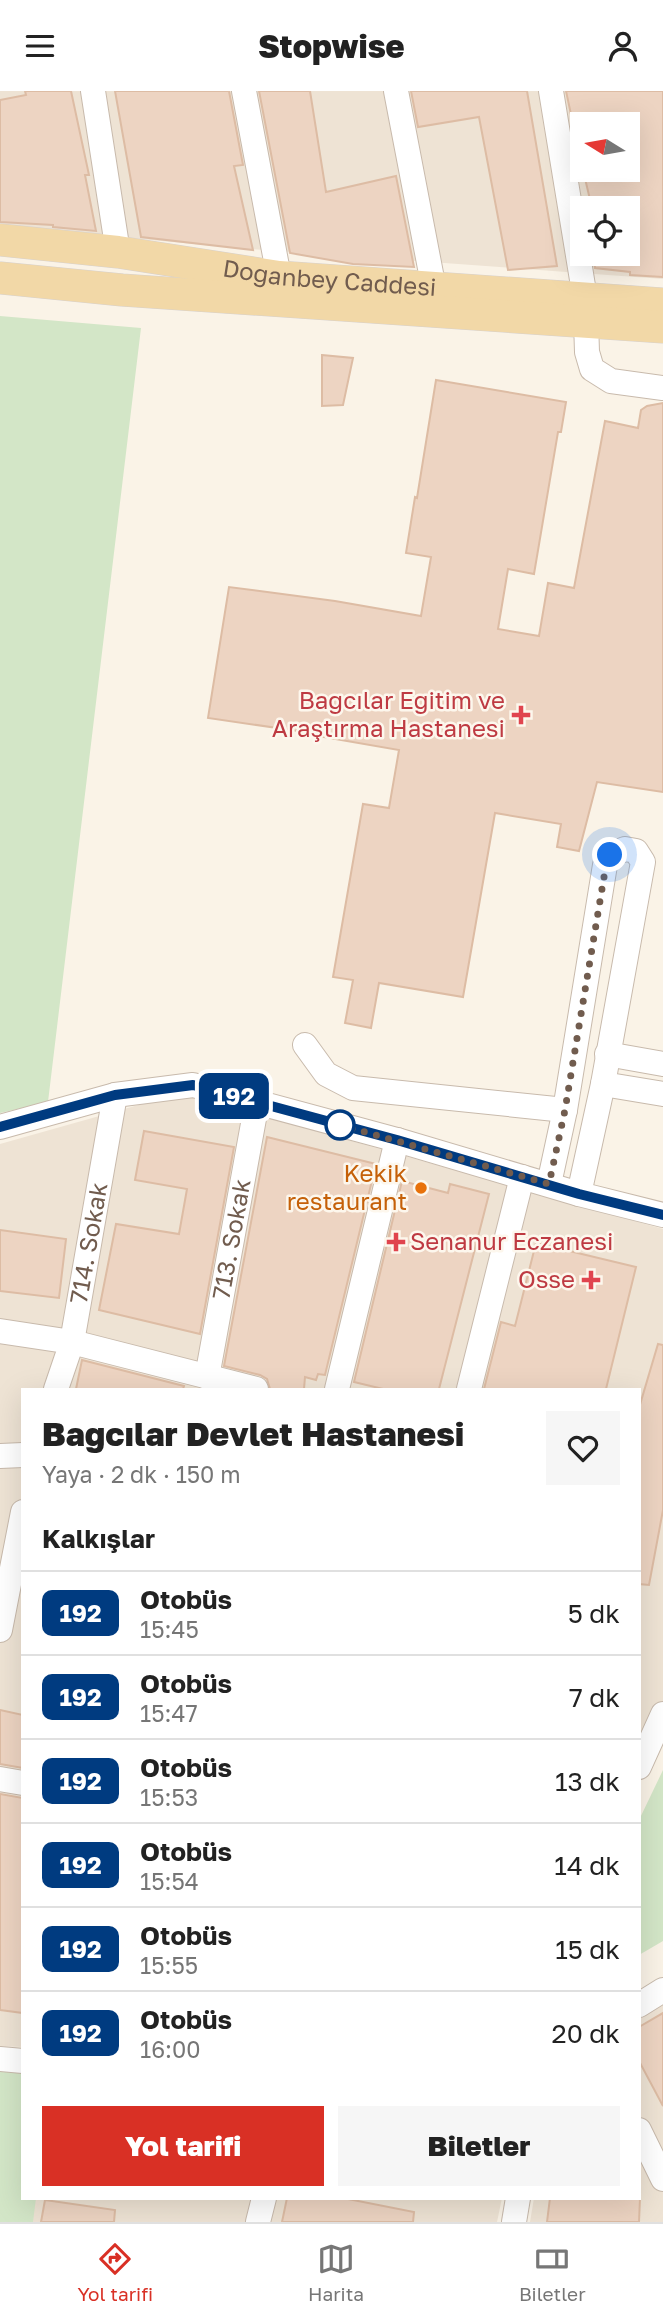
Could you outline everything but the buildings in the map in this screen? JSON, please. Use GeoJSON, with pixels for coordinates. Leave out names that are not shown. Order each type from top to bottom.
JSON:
{"type":"FeatureCollection","features":[{"type":"Feature","properties":{"kind":"main road","name":"Doğanbey Caddesi"},"geometry":{"type":"LineString","coordinates":[[0,240],[118,252],[279,277],[434,289],[585,310],[663,327]]}},
{"type":"Feature","properties":{"kind":"main road","name":"Doğanbey Caddesi"},"geometry":{"type":"LineString","coordinates":[[0,278],[122,290],[585,310],[663,304]]}},
{"type":"Feature","properties":{"kind":"street"},"geometry":{"type":"LineString","coordinates":[[93,91],[118,252]]}},
{"type":"Feature","properties":{"kind":"street"},"geometry":{"type":"LineString","coordinates":[[244,91],[279,277]]}},
{"type":"Feature","properties":{"kind":"street"},"geometry":{"type":"LineString","coordinates":[[396,91],[434,289]]}},
{"type":"Feature","properties":{"kind":"street"},"geometry":{"type":"LineString","coordinates":[[551,91],[585,310],[587,352],[592,369],[611,381],[663,388]]}},
{"type":"Feature","properties":{"kind":"street"},"geometry":{"type":"LineString","coordinates":[[549,1184],[565,1110],[606,865],[610,855],[625,849],[636,851],[643,862],[603,1084],[579,1194]]}},
{"type":"Feature","properties":{"kind":"street"},"geometry":{"type":"LineString","coordinates":[[305,1045],[326,1074],[353,1088],[565,1110]]}},
{"type":"Feature","properties":{"kind":"street"},"geometry":{"type":"LineString","coordinates":[[607,1054],[663,1064]]}},
{"type":"Feature","properties":{"kind":"street"},"geometry":{"type":"LineString","coordinates":[[603,1084],[663,1094]]}},
{"type":"Feature","properties":{"kind":"street"},"geometry":{"type":"LineString","coordinates":[[0,1127],[115,1095],[193,1085],[397,1140],[579,1194],[663,1215]]}},
{"type":"Feature","properties":{"kind":"street","name":"714. Sokak"},"geometry":{"type":"LineString","coordinates":[[56,1388],[72,1342],[115,1095]]}},
{"type":"Feature","properties":{"kind":"street","name":"713. Sokak"},"geometry":{"type":"LineString","coordinates":[[207,1377],[257,1102]]}},
{"type":"Feature","properties":{"kind":"street"},"geometry":{"type":"LineString","coordinates":[[337,1388],[397,1140]]}},
{"type":"Feature","properties":{"kind":"street"},"geometry":{"type":"LineString","coordinates":[[469,1388],[522,1177]]}},
{"type":"Feature","properties":{"kind":"street"},"geometry":{"type":"LineString","coordinates":[[0,1331],[72,1342],[252,1388]]}},
{"type":"Feature","properties":{"kind":"street"},"geometry":{"type":"LineString","coordinates":[[0,1456],[21,1455]]}},
{"type":"Feature","properties":{"kind":"street"},"geometry":{"type":"LineString","coordinates":[[0,1630],[7,1563],[21,1518]]}},
{"type":"Feature","properties":{"kind":"street"},"geometry":{"type":"LineString","coordinates":[[641,1763],[663,1714]]}},
{"type":"Feature","properties":{"kind":"street"},"geometry":{"type":"LineString","coordinates":[[0,1779],[21,1783]]}},
{"type":"Feature","properties":{"kind":"street"},"geometry":{"type":"LineString","coordinates":[[641,2004],[663,1990]]}},
{"type":"Feature","properties":{"kind":"street"},"geometry":{"type":"LineString","coordinates":[[0,2059],[21,2061]]}},
{"type":"Feature","properties":{"kind":"street"},"geometry":{"type":"LineString","coordinates":[[641,2134],[663,2179]]}},
{"type":"Feature","properties":{"kind":"street"},"geometry":{"type":"LineString","coordinates":[[258,2222],[264,2200]]}},
{"type":"Feature","properties":{"kind":"street"},"geometry":{"type":"LineString","coordinates":[[513,2222],[518,2200]]}},
{"type":"Feature","properties":{"kind":"shaded area"},"geometry":{"type":"Polygon","coordinates":[[[0,91],[663,91],[663,279],[237,248],[0,226],[0,91]]]}},
{"type":"Feature","properties":{"kind":"shaded area"},"geometry":{"type":"Polygon","coordinates":[[[181,1093],[663,1229],[663,1703],[641,1746],[641,1388],[21,1388],[21,2047],[0,2046],[0,1144],[181,1093]]]}},
{"type":"Feature","properties":{"kind":"shaded area"},"geometry":{"type":"Polygon","coordinates":[[[663,2004],[663,2222],[530,2222],[534,2200],[641,2200],[641,2017],[663,2004]]]}},
{"type":"Feature","properties":{"kind":"shaded area"},"geometry":{"type":"Polygon","coordinates":[[[21,2200],[502,2200],[497,2222],[0,2222],[21,2200]]]}},
{"type":"Feature","properties":{"kind":"green space"},"geometry":{"type":"Polygon","coordinates":[[[0,316],[141,328],[48,1102],[0,1113],[0,316]]]}},
{"type":"Feature","properties":{"kind":"green space"},"geometry":{"type":"Polygon","coordinates":[[[663,1770],[663,1941],[641,1954],[641,1816],[663,1770]]]}},
{"type":"Feature","properties":{"kind":"green space"},"geometry":{"type":"Polygon","coordinates":[[[0,2070],[21,2072],[21,2200],[36,2200],[33,2222],[0,2222],[0,2070]]]}},
{"type":"Feature","properties":{"kind":"bus line","name":"192"},"geometry":{"type":"LineString","coordinates":[[0,1127],[115,1095],[193,1085],[397,1140],[579,1194],[663,1215]]}},
{"type":"Feature","properties":{"kind":"place","name":"Bağcılar Eğitim ve Araştırma Hastanesi"},"geometry":{"type":"Point","coordinates":[521,715]}},
{"type":"Feature","properties":{"kind":"place","name":"Kekik restaurant"},"geometry":{"type":"Point","coordinates":[421,1188]}},
{"type":"Feature","properties":{"kind":"place","name":"Senanur Eczanesi"},"geometry":{"type":"Point","coordinates":[396,1242]}},
{"type":"Feature","properties":{"kind":"place","name":"Osse"},"geometry":{"type":"Point","coordinates":[591,1280]}},
{"type":"Feature","properties":{"kind":"route"},"geometry":{"type":"LineString","coordinates":[[340,1125],[549,1184],[565,1110],[606,865],[610,855]]}}]}
